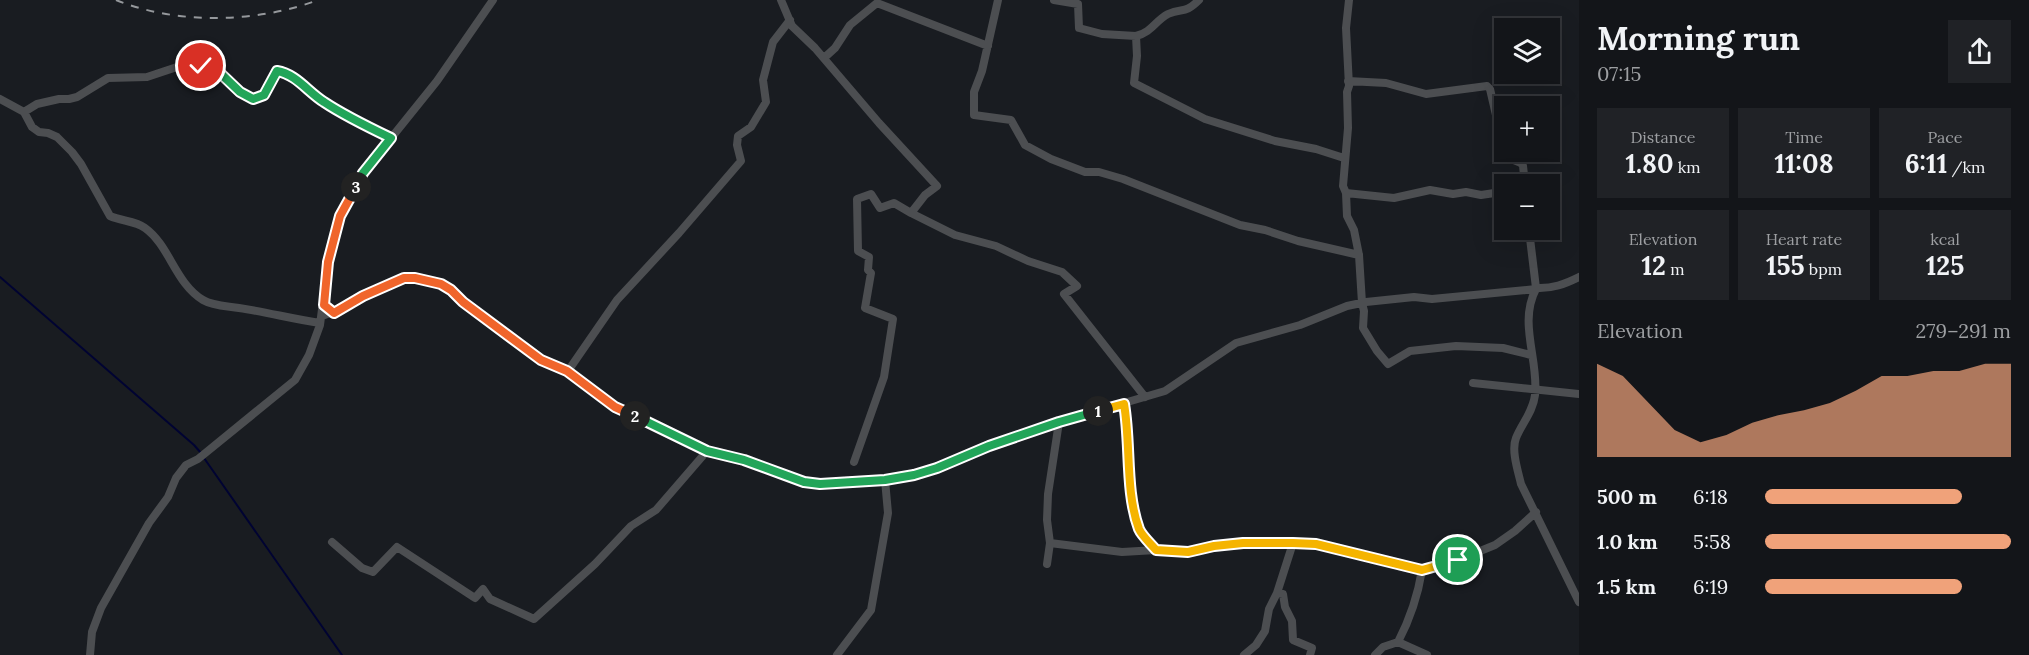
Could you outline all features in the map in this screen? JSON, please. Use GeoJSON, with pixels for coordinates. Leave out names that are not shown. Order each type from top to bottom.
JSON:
{"type":"FeatureCollection","features":[{"type":"Feature","properties":{"kind":"street"},"geometry":{"type":"LineString","coordinates":[[90,655],[92,632],[102,608],[149,523],[168,497],[176,478],[186,465],[201,456],[295,380],[309,355],[321,320],[328,262],[340,216],[363,173],[437,81],[493,0]]}},
{"type":"Feature","properties":{"kind":"street"},"geometry":{"type":"LineString","coordinates":[[781,0],[792,26],[824,58],[937,186],[925,195],[912,213]]}},
{"type":"Feature","properties":{"kind":"street"},"geometry":{"type":"LineString","coordinates":[[998,0],[982,71],[974,92],[974,115],[1011,120],[1025,145],[1051,159],[1085,172],[1099,172],[1123,179],[1240,225],[1359,255]]}},
{"type":"Feature","properties":{"kind":"street"},"geometry":{"type":"LineString","coordinates":[[1054,0],[1078,4],[1079,28],[1102,34],[1136,36],[1146,34],[1168,14],[1189,10],[1199,0]]}},
{"type":"Feature","properties":{"kind":"street"},"geometry":{"type":"LineString","coordinates":[[1348,0],[1346,28],[1348,128],[1343,186],[1346,193],[1347,216],[1354,230],[1359,255],[1364,311],[1363,328],[1388,364],[1410,351],[1456,346],[1503,348],[1531,355]]}},
{"type":"Feature","properties":{"kind":"street"},"geometry":{"type":"LineString","coordinates":[[824,58],[835,48],[850,25],[878,2],[988,46]]}},
{"type":"Feature","properties":{"kind":"street"},"geometry":{"type":"LineString","coordinates":[[567,371],[617,300],[741,161],[737,145],[738,136],[751,127],[766,102],[763,80],[773,42],[790,20]]}},
{"type":"Feature","properties":{"kind":"street"},"geometry":{"type":"LineString","coordinates":[[1136,36],[1137,56],[1134,83],[1205,119],[1275,141],[1316,149],[1344,158]]}},
{"type":"Feature","properties":{"kind":"street"},"geometry":{"type":"LineString","coordinates":[[24,112],[37,104],[77,97],[108,78],[147,77],[191,65],[218,71],[240,92],[253,99],[264,95],[277,71],[285,72],[293,77],[322,101],[359,123],[391,138]]}},
{"type":"Feature","properties":{"kind":"street"},"geometry":{"type":"LineString","coordinates":[[1348,81],[1386,84],[1426,94],[1487,86],[1490,89],[1494,106]]}},
{"type":"Feature","properties":{"kind":"street"},"geometry":{"type":"LineString","coordinates":[[0,99],[24,112],[32,127],[39,132],[57,137],[81,164],[110,216],[144,226],[162,248],[177,273],[203,300],[221,306],[321,320],[363,296],[404,278],[431,281],[451,290],[463,302],[541,360],[567,371],[615,407],[707,451],[744,460],[804,482],[820,484],[885,480],[929,471],[989,446],[1059,422],[1165,391],[1236,343],[1300,325],[1347,306],[1414,297],[1432,299],[1545,289],[1560,286],[1579,277]]}},
{"type":"Feature","properties":{"kind":"street"},"geometry":{"type":"LineString","coordinates":[[1346,193],[1394,198],[1430,190],[1453,194],[1494,193]]}},
{"type":"Feature","properties":{"kind":"street"},"geometry":{"type":"LineString","coordinates":[[855,462],[859,443],[877,402],[884,377],[893,319],[866,308],[871,273],[868,270],[869,257],[858,251],[857,200],[871,194],[880,208],[894,203],[955,235],[996,246],[1028,261],[1062,272],[1077,286],[1064,294],[1145,397]]}},
{"type":"Feature","properties":{"kind":"street"},"geometry":{"type":"LineString","coordinates":[[1529,240],[1536,289],[1531,300],[1529,314],[1535,389],[1530,411],[1515,443],[1518,471],[1521,484],[1579,602]]}},
{"type":"Feature","properties":{"kind":"street"},"geometry":{"type":"LineString","coordinates":[[324,305],[334,313]]}},
{"type":"Feature","properties":{"kind":"street"},"geometry":{"type":"LineString","coordinates":[[1473,383],[1535,389],[1541,392],[1579,394]]}},
{"type":"Feature","properties":{"kind":"street"},"geometry":{"type":"LineString","coordinates":[[1124,404],[1128,429],[1131,490],[1139,530],[1156,550]]}},
{"type":"Feature","properties":{"kind":"street"},"geometry":{"type":"LineString","coordinates":[[1047,564],[1050,543],[1047,520],[1048,494],[1059,422]]}},
{"type":"Feature","properties":{"kind":"street"},"geometry":{"type":"LineString","coordinates":[[332,542],[362,568],[373,572],[397,548],[475,598],[483,589],[490,599],[534,619],[595,564],[631,526],[656,510],[707,451]]}},
{"type":"Feature","properties":{"kind":"street"},"geometry":{"type":"LineString","coordinates":[[837,655],[871,610],[876,572],[888,520],[885,480]]}},
{"type":"Feature","properties":{"kind":"street"},"geometry":{"type":"LineString","coordinates":[[1050,543],[1122,552],[1156,550],[1188,552],[1243,543],[1316,544],[1422,570],[1458,560],[1495,545],[1536,512]]}},
{"type":"Feature","properties":{"kind":"street"},"geometry":{"type":"LineString","coordinates":[[1244,655],[1256,645],[1265,631],[1269,609],[1277,593],[1293,543]]}},
{"type":"Feature","properties":{"kind":"street"},"geometry":{"type":"LineString","coordinates":[[1398,642],[1406,627],[1418,592],[1422,570]]}},
{"type":"Feature","properties":{"kind":"street"},"geometry":{"type":"LineString","coordinates":[[1277,593],[1283,594],[1285,607],[1292,621],[1293,640],[1312,648],[1310,655]]}},
{"type":"Feature","properties":{"kind":"street"},"geometry":{"type":"LineString","coordinates":[[1375,655],[1383,647],[1398,642],[1427,655]]}},
{"type":"Feature","properties":{"kind":"waterway"},"geometry":{"type":"LineString","coordinates":[[0,277],[201,453]]}},
{"type":"Feature","properties":{"kind":"waterway"},"geometry":{"type":"LineString","coordinates":[[204,458],[342,655]]}},
{"type":"Feature","properties":{"kind":"railway"},"geometry":{"type":"LineString","coordinates":[[116,0],[165,14],[217,18],[269,13],[318,0]]}},
{"type":"Feature","properties":{"kind":"route"},"geometry":{"type":"LineString","coordinates":[[201,66],[218,71],[240,92],[253,99],[264,95],[277,71],[285,72],[322,101],[359,123],[391,138],[363,173],[340,216],[328,262],[324,305],[334,313],[363,296],[404,278],[441,284],[541,360],[567,371],[615,407],[707,451],[744,460],[804,482],[820,484],[885,480],[914,475],[1059,422],[1124,404],[1128,429],[1131,490],[1139,530],[1156,550],[1188,552],[1243,543],[1293,543],[1316,544],[1422,570],[1458,560]]}}]}
